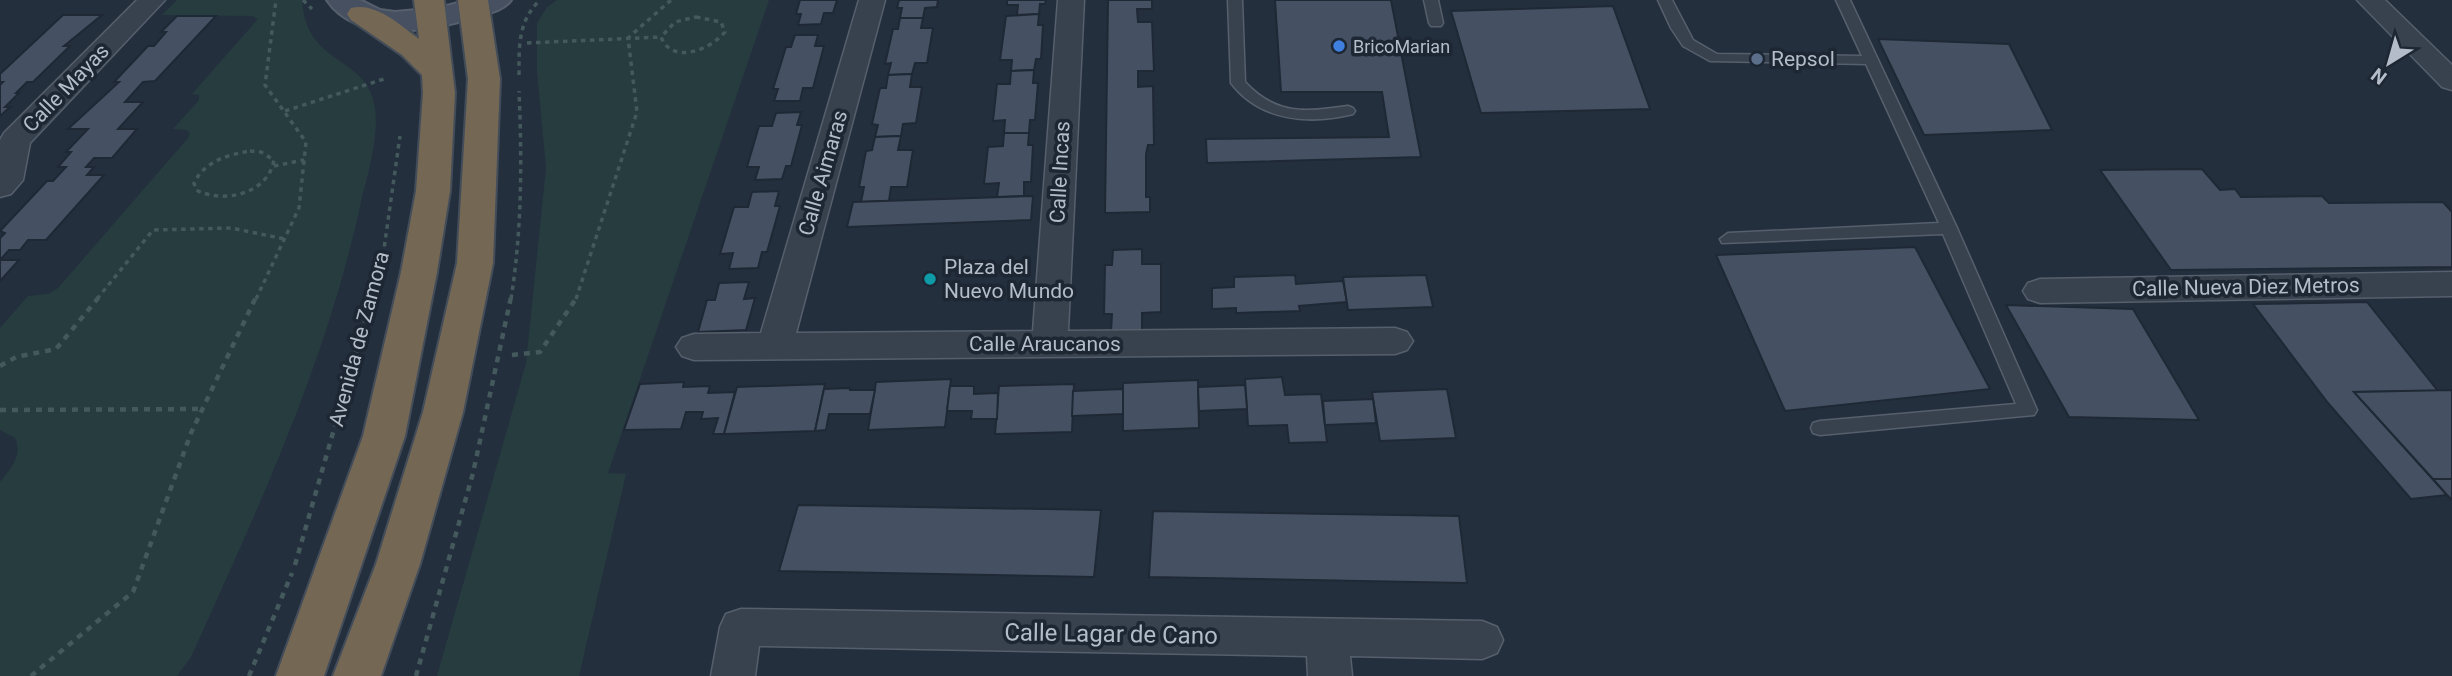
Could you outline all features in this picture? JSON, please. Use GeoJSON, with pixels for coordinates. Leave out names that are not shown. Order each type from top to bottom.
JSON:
{"type":"FeatureCollection","features":[{"type":"Feature","properties":{"kind":"highway"},"geometry":{"type":"LineString","coordinates":[[357,676],[398,564],[443,412],[475,263],[484,83],[481,3]]}},
{"type":"Feature","properties":{"kind":"highway","name":"Avenida de Zamora"},"geometry":{"type":"LineString","coordinates":[[300,676],[384,436],[419,272],[433,191],[439,93],[431,9]]}},
{"type":"Feature","properties":{"kind":"highway"},"geometry":{"type":"LineString","coordinates":[[341,10],[413,48],[438,74]]}},
{"type":"Feature","properties":{"kind":"main road"},"geometry":{"type":"LineString","coordinates":[[341,10],[390,20],[431,9],[481,3]]}},
{"type":"Feature","properties":{"kind":"street","name":"Calle Mayas"},"geometry":{"type":"LineString","coordinates":[[0,187],[7,180],[15,140],[152,0]]}},
{"type":"Feature","properties":{"kind":"street","name":"Calle Aimaras"},"geometry":{"type":"LineString","coordinates":[[775,345],[872,0]]}},
{"type":"Feature","properties":{"kind":"street","name":"Calle Incas"},"geometry":{"type":"LineString","coordinates":[[1050,344],[1071,0]]}},
{"type":"Feature","properties":{"kind":"street"},"geometry":{"type":"LineString","coordinates":[[2370,0],[2452,81]]}},
{"type":"Feature","properties":{"kind":"street","name":"Calle Nueva Diez Metros"},"geometry":{"type":"LineString","coordinates":[[2040,291],[2452,284]]}},
{"type":"Feature","properties":{"kind":"street","name":"Calle Araucanos"},"geometry":{"type":"LineString","coordinates":[[694,347],[1395,341]]}},
{"type":"Feature","properties":{"kind":"street","name":"Calle Lagar de Cano"},"geometry":{"type":"LineString","coordinates":[[733,676],[741,627],[1328,657],[1482,640]]}},
{"type":"Feature","properties":{"kind":"lane"},"geometry":{"type":"LineString","coordinates":[[1235,0],[1238,83],[1254,100],[1280,112],[1307,116],[1348,111]]}},
{"type":"Feature","properties":{"kind":"lane"},"geometry":{"type":"LineString","coordinates":[[1431,0],[1436,23]]}},
{"type":"Feature","properties":{"kind":"lane"},"geometry":{"type":"LineString","coordinates":[[1665,0],[1687,43],[1697,52],[1715,58],[1873,60]]}},
{"type":"Feature","properties":{"kind":"lane"},"geometry":{"type":"LineString","coordinates":[[1820,428],[2028,410],[1949,228],[1843,0]]}},
{"type":"Feature","properties":{"kind":"lane"},"geometry":{"type":"LineString","coordinates":[[1728,239],[1949,228]]}},
{"type":"Feature","properties":{"kind":"path"},"geometry":{"type":"LineString","coordinates":[[31,676],[133,592],[203,409],[299,208],[306,142],[265,85],[276,0]]}},
{"type":"Feature","properties":{"kind":"path"},"geometry":{"type":"LineString","coordinates":[[303,0],[341,10]]}},
{"type":"Feature","properties":{"kind":"path"},"geometry":{"type":"LineString","coordinates":[[628,38],[671,0]]}},
{"type":"Feature","properties":{"kind":"path"},"geometry":{"type":"LineString","coordinates":[[527,43],[661,37],[675,22],[696,17],[715,19],[724,27],[722,38],[696,51],[668,49],[662,45],[661,37]]}},
{"type":"Feature","properties":{"kind":"path"},"geometry":{"type":"LineString","coordinates":[[512,355],[540,352],[576,299],[637,112],[628,38]]}},
{"type":"Feature","properties":{"kind":"path"},"geometry":{"type":"LineString","coordinates":[[285,111],[387,78]]}},
{"type":"Feature","properties":{"kind":"path","name":"Avenida de Zamora"},"geometry":{"type":"LineString","coordinates":[[249,676],[294,569],[382,263],[401,127]]}},
{"type":"Feature","properties":{"kind":"path"},"geometry":{"type":"LineString","coordinates":[[274,166],[274,160],[261,152],[225,156],[203,169],[197,176],[196,190],[211,197],[238,194],[262,182],[274,166],[304,160]]}},
{"type":"Feature","properties":{"kind":"path"},"geometry":{"type":"LineString","coordinates":[[0,366],[16,357],[55,349],[153,230],[231,228],[285,239]]}},
{"type":"Feature","properties":{"kind":"path"},"geometry":{"type":"LineString","coordinates":[[0,410],[203,409]]}},
{"type":"Feature","properties":{"kind":"green space"},"geometry":{"type":"Polygon","coordinates":[[[177,0],[302,0],[306,22],[314,38],[361,78],[370,91],[376,119],[374,143],[347,261],[330,319],[288,434],[191,657],[177,676],[0,676],[0,482],[15,462],[18,450],[15,438],[0,430],[0,328],[28,296],[48,294],[58,288],[188,138],[190,133],[187,130],[173,129],[199,100],[199,95],[192,94],[258,19],[252,16],[162,15],[177,0]]]}},
{"type":"Feature","properties":{"kind":"green space"},"geometry":{"type":"Polygon","coordinates":[[[557,0],[769,0],[608,473],[626,474],[579,676],[437,676],[526,363],[546,168],[537,71],[537,23],[547,7],[557,0]]]}},
{"type":"Feature","properties":{"kind":"building"},"geometry":{"type":"Polygon","coordinates":[[[800,0],[837,0],[833,13],[824,13],[821,24],[798,25],[801,14],[796,14],[800,0]]]}},
{"type":"Feature","properties":{"kind":"building"},"geometry":{"type":"Polygon","coordinates":[[[899,0],[938,0],[937,7],[925,8],[923,18],[900,18],[902,8],[897,8],[899,0]]]}},
{"type":"Feature","properties":{"kind":"building"},"geometry":{"type":"Polygon","coordinates":[[[1007,0],[1046,0],[1045,4],[1040,4],[1039,14],[1017,15],[1018,5],[1007,5],[1007,0]]]}},
{"type":"Feature","properties":{"kind":"building"},"geometry":{"type":"Polygon","coordinates":[[[1108,0],[1152,0],[1152,9],[1137,9],[1138,22],[1152,22],[1154,71],[1138,71],[1138,87],[1153,86],[1154,145],[1148,145],[1146,154],[1146,197],[1150,197],[1150,212],[1105,213],[1108,0]]]}},
{"type":"Feature","properties":{"kind":"building","name":"BricoMarian"},"geometry":{"type":"Polygon","coordinates":[[[1275,0],[1391,0],[1421,157],[1207,163],[1206,139],[1389,137],[1382,92],[1281,92],[1275,0]]]}},
{"type":"Feature","properties":{"kind":"building"},"geometry":{"type":"Polygon","coordinates":[[[1613,6],[1650,109],[1481,113],[1451,11],[1613,6]]]}},
{"type":"Feature","properties":{"kind":"building"},"geometry":{"type":"Polygon","coordinates":[[[1039,14],[1038,25],[1043,25],[1041,59],[1036,59],[1034,70],[1011,71],[1012,60],[1000,60],[1006,16],[1039,14]]]}},
{"type":"Feature","properties":{"kind":"building"},"geometry":{"type":"Polygon","coordinates":[[[63,15],[102,15],[64,46],[70,46],[33,82],[27,82],[5,107],[10,107],[0,116],[0,85],[3,82],[0,82],[0,74],[63,15]]]}},
{"type":"Feature","properties":{"kind":"building"},"geometry":{"type":"Polygon","coordinates":[[[177,16],[216,16],[155,81],[143,82],[125,102],[143,102],[118,129],[137,129],[112,158],[94,158],[86,167],[94,167],[87,175],[104,175],[46,240],[28,240],[20,250],[9,250],[0,260],[0,238],[5,233],[0,231],[47,181],[53,181],[66,167],[58,167],[71,152],[66,152],[88,129],[68,129],[119,82],[114,82],[148,46],[154,46],[166,32],[161,32],[177,16]]]}},
{"type":"Feature","properties":{"kind":"building"},"geometry":{"type":"Polygon","coordinates":[[[900,18],[923,18],[921,28],[933,28],[927,63],[915,63],[912,74],[888,75],[891,63],[885,64],[893,29],[898,29],[900,18]]]}},
{"type":"Feature","properties":{"kind":"building"},"geometry":{"type":"Polygon","coordinates":[[[795,35],[818,35],[815,46],[824,46],[813,88],[803,88],[800,101],[774,101],[778,89],[773,89],[786,47],[791,47],[795,35]]]}},
{"type":"Feature","properties":{"kind":"building"},"geometry":{"type":"Polygon","coordinates":[[[1878,39],[2009,44],[2052,130],[1924,135],[1878,39]]]}},
{"type":"Feature","properties":{"kind":"building"},"geometry":{"type":"Polygon","coordinates":[[[1034,70],[1033,83],[1038,83],[1035,120],[1030,120],[1029,133],[1004,133],[1005,120],[993,121],[997,84],[1010,84],[1011,71],[1034,70]]]}},
{"type":"Feature","properties":{"kind":"building"},"geometry":{"type":"Polygon","coordinates":[[[912,74],[910,87],[922,87],[916,123],[903,124],[901,136],[875,137],[878,125],[872,124],[880,88],[886,88],[888,75],[912,74]]]}},
{"type":"Feature","properties":{"kind":"building"},"geometry":{"type":"Polygon","coordinates":[[[801,112],[797,125],[802,125],[791,166],[786,166],[782,179],[755,180],[759,167],[747,167],[759,126],[772,126],[776,113],[801,112]]]}},
{"type":"Feature","properties":{"kind":"building"},"geometry":{"type":"Polygon","coordinates":[[[1004,133],[1029,133],[1028,145],[1033,145],[1031,182],[1024,182],[1024,196],[997,197],[999,183],[984,184],[988,147],[1003,146],[1004,133]]]}},
{"type":"Feature","properties":{"kind":"building"},"geometry":{"type":"Polygon","coordinates":[[[901,136],[898,150],[913,150],[907,187],[891,187],[889,201],[861,202],[864,187],[859,187],[866,151],[872,150],[875,137],[901,136]]]}},
{"type":"Feature","properties":{"kind":"building"},"geometry":{"type":"Polygon","coordinates":[[[2202,169],[2220,190],[2235,189],[2241,197],[2322,196],[2329,203],[2443,202],[2452,212],[2452,267],[2171,270],[2100,170],[2202,169]]]}},
{"type":"Feature","properties":{"kind":"building"},"geometry":{"type":"Polygon","coordinates":[[[779,191],[775,206],[780,206],[767,252],[762,252],[758,268],[729,269],[733,253],[720,254],[734,207],[748,207],[752,192],[779,191]]]}},
{"type":"Feature","properties":{"kind":"building"},"geometry":{"type":"Polygon","coordinates":[[[1033,196],[1031,220],[847,227],[853,202],[1033,196]]]}},
{"type":"Feature","properties":{"kind":"building"},"geometry":{"type":"Polygon","coordinates":[[[1915,247],[1990,389],[1785,411],[1716,255],[1915,247]]]}},
{"type":"Feature","properties":{"kind":"building"},"geometry":{"type":"Polygon","coordinates":[[[1142,249],[1142,264],[1161,264],[1161,312],[1142,313],[1142,331],[1111,332],[1112,314],[1104,314],[1105,265],[1112,265],[1113,250],[1142,249]]]}},
{"type":"Feature","properties":{"kind":"building"},"geometry":{"type":"Polygon","coordinates":[[[0,260],[19,260],[0,281],[0,260]]]}},
{"type":"Feature","properties":{"kind":"building"},"geometry":{"type":"Polygon","coordinates":[[[1295,275],[1296,284],[1343,281],[1347,302],[1299,306],[1300,311],[1236,313],[1236,308],[1212,309],[1212,288],[1234,287],[1234,277],[1295,275]]]}},
{"type":"Feature","properties":{"kind":"building"},"geometry":{"type":"Polygon","coordinates":[[[1426,275],[1433,307],[1348,310],[1343,277],[1426,275]]]}},
{"type":"Feature","properties":{"kind":"building"},"geometry":{"type":"Polygon","coordinates":[[[749,282],[744,299],[755,298],[746,330],[698,332],[707,300],[715,300],[719,283],[749,282]]]}},
{"type":"Feature","properties":{"kind":"building"},"geometry":{"type":"Polygon","coordinates":[[[2367,302],[2438,391],[2354,392],[2447,495],[2411,499],[2328,403],[2253,304],[2367,302]]]}},
{"type":"Feature","properties":{"kind":"building"},"geometry":{"type":"Polygon","coordinates":[[[2006,305],[2133,309],[2199,420],[2069,417],[2006,305]]]}},
{"type":"Feature","properties":{"kind":"building"},"geometry":{"type":"Polygon","coordinates":[[[1282,377],[1285,395],[1321,394],[1327,442],[1289,443],[1287,425],[1248,426],[1245,379],[1282,377]]]}},
{"type":"Feature","properties":{"kind":"building"},"geometry":{"type":"Polygon","coordinates":[[[951,379],[945,427],[868,430],[876,382],[951,379]]]}},
{"type":"Feature","properties":{"kind":"building"},"geometry":{"type":"Polygon","coordinates":[[[1198,380],[1199,428],[1123,431],[1123,383],[1198,380]]]}},
{"type":"Feature","properties":{"kind":"building"},"geometry":{"type":"Polygon","coordinates":[[[684,382],[683,387],[710,386],[708,393],[735,392],[724,434],[713,434],[718,418],[701,419],[703,412],[686,412],[681,429],[624,430],[640,384],[684,382]]]}},
{"type":"Feature","properties":{"kind":"building"},"geometry":{"type":"Polygon","coordinates":[[[825,384],[815,431],[724,434],[737,387],[825,384]]]}},
{"type":"Feature","properties":{"kind":"building"},"geometry":{"type":"Polygon","coordinates":[[[1074,384],[1072,432],[995,434],[999,386],[1074,384]]]}},
{"type":"Feature","properties":{"kind":"building"},"geometry":{"type":"Polygon","coordinates":[[[1245,385],[1247,409],[1199,411],[1198,387],[1245,385]]]}},
{"type":"Feature","properties":{"kind":"building"},"geometry":{"type":"Polygon","coordinates":[[[950,386],[974,386],[974,394],[998,393],[997,419],[971,419],[972,411],[947,411],[950,386]]]}},
{"type":"Feature","properties":{"kind":"building"},"geometry":{"type":"Polygon","coordinates":[[[824,389],[875,390],[870,414],[829,414],[826,430],[815,431],[824,389]]]}},
{"type":"Feature","properties":{"kind":"building"},"geometry":{"type":"Polygon","coordinates":[[[1123,389],[1123,414],[1072,416],[1073,391],[1123,389]]]}},
{"type":"Feature","properties":{"kind":"building"},"geometry":{"type":"Polygon","coordinates":[[[1447,389],[1456,438],[1380,441],[1372,392],[1447,389]]]}},
{"type":"Feature","properties":{"kind":"building"},"geometry":{"type":"Polygon","coordinates":[[[2452,390],[2452,479],[2433,479],[2354,392],[2452,390]]]}},
{"type":"Feature","properties":{"kind":"building"},"geometry":{"type":"Polygon","coordinates":[[[1373,399],[1376,423],[1325,425],[1323,401],[1373,399]]]}},
{"type":"Feature","properties":{"kind":"building"},"geometry":{"type":"Polygon","coordinates":[[[2433,479],[2452,479],[2452,500],[2447,495],[2433,479]]]}},
{"type":"Feature","properties":{"kind":"building"},"geometry":{"type":"Polygon","coordinates":[[[798,505],[1101,510],[1094,577],[779,571],[798,505]]]}},
{"type":"Feature","properties":{"kind":"building"},"geometry":{"type":"Polygon","coordinates":[[[1153,511],[1459,516],[1467,583],[1149,577],[1153,511]]]}},
{"type":"Feature","properties":{"kind":"place","name":"BricoMarian"},"geometry":{"type":"Point","coordinates":[1339,46]}},
{"type":"Feature","properties":{"kind":"place","name":"Repsol"},"geometry":{"type":"Point","coordinates":[1757,59]}},
{"type":"Feature","properties":{"kind":"place","name":"Plaza del Nuevo Mundo"},"geometry":{"type":"Point","coordinates":[930,279]}}]}
